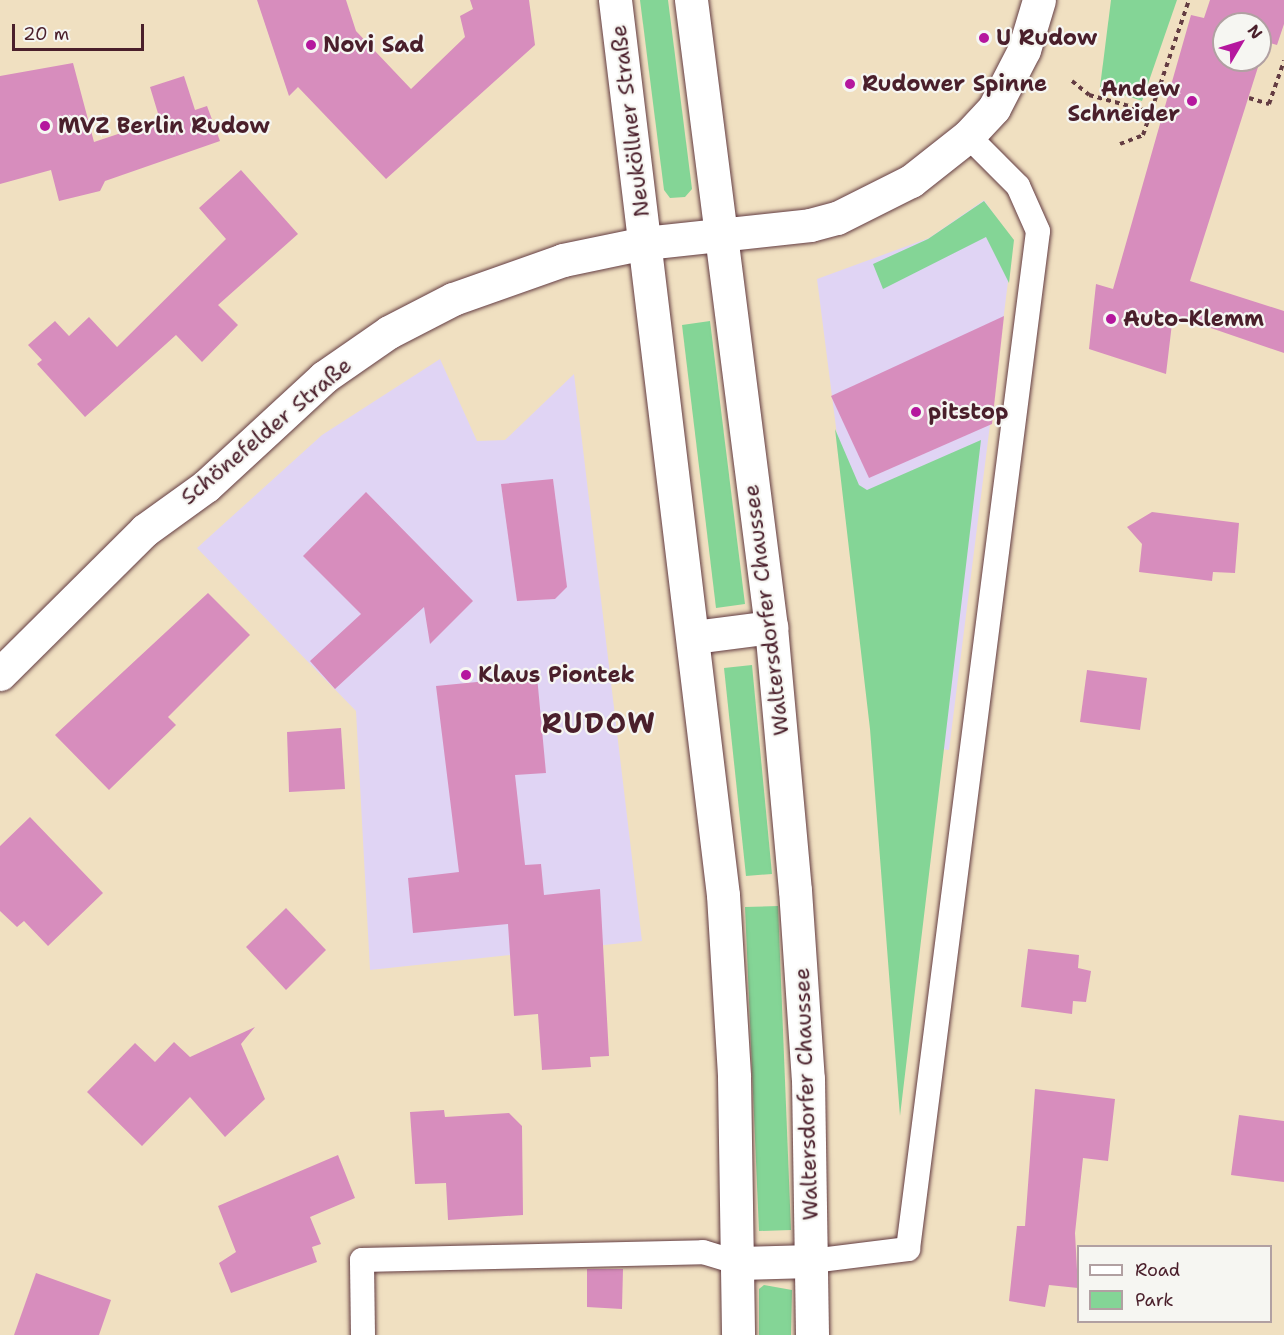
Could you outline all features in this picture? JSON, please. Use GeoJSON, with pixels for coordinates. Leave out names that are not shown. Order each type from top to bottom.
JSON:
{"type":"FeatureCollection","features":[{"type":"Feature","properties":{"kind":"main road","name":"Neuköllner Straße"},"geometry":{"type":"LineString","coordinates":[[615,0],[645,243]]}},
{"type":"Feature","properties":{"kind":"main road"},"geometry":{"type":"LineString","coordinates":[[691,0],[719,235],[837,218],[911,181],[969,136],[1011,82],[1039,0]]}},
{"type":"Feature","properties":{"kind":"main road","name":"Schönefelder Straße"},"geometry":{"type":"LineString","coordinates":[[0,674],[146,531],[206,486],[324,377],[380,339],[453,299],[497,282],[573,258],[645,243],[719,235]]}},
{"type":"Feature","properties":{"kind":"main road","name":"Waltersdorfer Chaussee"},"geometry":{"type":"LineString","coordinates":[[719,235],[771,627],[804,985],[812,1335]]}},
{"type":"Feature","properties":{"kind":"main road"},"geometry":{"type":"LineString","coordinates":[[645,243],[694,637],[723,895],[739,1263],[738,1335]]}},
{"type":"Feature","properties":{"kind":"main road"},"geometry":{"type":"LineString","coordinates":[[694,637],[771,627]]}},
{"type":"Feature","properties":{"kind":"main road"},"geometry":{"type":"LineString","coordinates":[[739,1263],[812,1261]]}},
{"type":"Feature","properties":{"kind":"lane"},"geometry":{"type":"LineString","coordinates":[[812,1261],[908,1249],[913,1215],[1038,231],[1018,186],[969,136]]}},
{"type":"Feature","properties":{"kind":"lane"},"geometry":{"type":"LineString","coordinates":[[363,1335],[362,1260],[703,1252],[739,1263]]}},
{"type":"Feature","properties":{"kind":"path"},"geometry":{"type":"LineString","coordinates":[[1120,144],[1143,135],[1189,0]]}},
{"type":"Feature","properties":{"kind":"path"},"geometry":{"type":"LineString","coordinates":[[1249,98],[1269,104],[1284,61]]}},
{"type":"Feature","properties":{"kind":"path"},"geometry":{"type":"LineString","coordinates":[[1072,81],[1089,95],[1151,112]]}},
{"type":"Feature","properties":{"kind":"shaded area"},"geometry":{"type":"Polygon","coordinates":[[[984,200],[1013,242],[949,750],[876,740],[817,279],[929,238],[984,200]]]}},
{"type":"Feature","properties":{"kind":"shaded area","name":"Klaus Piontek"},"geometry":{"type":"Polygon","coordinates":[[[440,359],[477,441],[505,440],[574,374],[642,941],[370,970],[356,711],[197,548],[322,435],[440,359]]]}},
{"type":"Feature","properties":{"kind":"green space"},"geometry":{"type":"Polygon","coordinates":[[[640,0],[668,0],[692,189],[685,197],[670,198],[664,190],[640,0]]]}},
{"type":"Feature","properties":{"kind":"green space"},"geometry":{"type":"Polygon","coordinates":[[[1111,0],[1177,0],[1142,101],[1100,87],[1111,0]]]}},
{"type":"Feature","properties":{"kind":"green space"},"geometry":{"type":"Polygon","coordinates":[[[984,201],[1014,240],[1009,283],[986,237],[883,289],[873,264],[928,239],[984,201]]]}},
{"type":"Feature","properties":{"kind":"green space"},"geometry":{"type":"Polygon","coordinates":[[[710,321],[745,604],[716,608],[682,325],[710,321]]]}},
{"type":"Feature","properties":{"kind":"green space"},"geometry":{"type":"Polygon","coordinates":[[[835,429],[859,485],[867,490],[981,440],[900,1116],[870,729],[835,429]]]}},
{"type":"Feature","properties":{"kind":"green space"},"geometry":{"type":"Polygon","coordinates":[[[752,665],[772,874],[746,876],[724,668],[752,665]]]}},
{"type":"Feature","properties":{"kind":"green space"},"geometry":{"type":"Polygon","coordinates":[[[778,906],[791,1230],[759,1231],[745,907],[778,906]]]}},
{"type":"Feature","properties":{"kind":"green space"},"geometry":{"type":"Polygon","coordinates":[[[764,1285],[792,1290],[791,1335],[759,1335],[759,1289],[764,1285]]]}},
{"type":"Feature","properties":{"kind":"building"},"geometry":{"type":"Polygon","coordinates":[[[257,0],[346,0],[356,31],[411,89],[465,37],[460,16],[473,9],[470,0],[529,0],[535,45],[386,179],[298,87],[289,96],[257,0]]]}},
{"type":"Feature","properties":{"kind":"building"},"geometry":{"type":"Polygon","coordinates":[[[1210,0],[1284,0],[1284,24],[1277,45],[1272,44],[1272,12],[1212,12],[1212,72],[1256,72],[1190,281],[1284,311],[1284,353],[1173,315],[1166,374],[1089,349],[1096,284],[1113,289],[1191,15],[1204,18],[1210,0]]]}},
{"type":"Feature","properties":{"kind":"building","name":"MVZ Berlin Rudow"},"geometry":{"type":"Polygon","coordinates":[[[73,63],[94,142],[160,120],[150,87],[184,76],[195,110],[207,106],[220,141],[105,181],[100,191],[59,201],[51,170],[0,184],[0,76],[73,63]]]}},
{"type":"Feature","properties":{"kind":"building"},"geometry":{"type":"Polygon","coordinates":[[[241,170],[298,234],[218,305],[238,325],[202,362],[176,335],[85,417],[37,364],[42,360],[28,345],[55,321],[69,336],[89,317],[117,347],[226,239],[199,208],[241,170]]]}},
{"type":"Feature","properties":{"kind":"building"},"geometry":{"type":"Polygon","coordinates":[[[1004,316],[992,424],[869,478],[831,396],[1004,316]]]}},
{"type":"Feature","properties":{"kind":"building"},"geometry":{"type":"Polygon","coordinates":[[[553,479],[567,587],[555,599],[517,601],[501,484],[553,479]]]}},
{"type":"Feature","properties":{"kind":"building"},"geometry":{"type":"Polygon","coordinates":[[[366,492],[473,601],[430,644],[424,607],[335,689],[310,661],[361,614],[303,556],[366,492]]]}},
{"type":"Feature","properties":{"kind":"building"},"geometry":{"type":"Polygon","coordinates":[[[1152,512],[1239,523],[1235,573],[1213,572],[1212,581],[1139,572],[1142,544],[1127,527],[1152,512]]]}},
{"type":"Feature","properties":{"kind":"building"},"geometry":{"type":"Polygon","coordinates":[[[208,593],[250,635],[168,717],[176,725],[109,790],[55,735],[208,593]]]}},
{"type":"Feature","properties":{"kind":"building"},"geometry":{"type":"Polygon","coordinates":[[[1087,670],[1147,678],[1140,730],[1080,722],[1087,670]]]}},
{"type":"Feature","properties":{"kind":"building"},"geometry":{"type":"Polygon","coordinates":[[[537,676],[546,773],[515,775],[525,865],[541,864],[544,895],[600,889],[609,1056],[590,1057],[591,1067],[542,1070],[538,1014],[514,1016],[508,924],[413,933],[408,878],[459,872],[436,686],[537,676]]]}},
{"type":"Feature","properties":{"kind":"building"},"geometry":{"type":"Polygon","coordinates":[[[341,728],[345,789],[289,792],[287,732],[341,728]]]}},
{"type":"Feature","properties":{"kind":"building"},"geometry":{"type":"Polygon","coordinates":[[[30,817],[103,893],[48,946],[24,921],[17,927],[0,911],[0,846],[30,817]]]}},
{"type":"Feature","properties":{"kind":"building"},"geometry":{"type":"Polygon","coordinates":[[[286,908],[326,950],[286,990],[246,947],[286,908]]]}},
{"type":"Feature","properties":{"kind":"building"},"geometry":{"type":"Polygon","coordinates":[[[1028,949],[1079,955],[1078,968],[1091,971],[1086,1002],[1073,1001],[1072,1014],[1021,1007],[1028,949]]]}},
{"type":"Feature","properties":{"kind":"building"},"geometry":{"type":"Polygon","coordinates":[[[255,1027],[241,1044],[265,1099],[225,1137],[190,1097],[142,1146],[87,1092],[135,1043],[155,1062],[174,1042],[190,1057],[255,1027]]]}},
{"type":"Feature","properties":{"kind":"building"},"geometry":{"type":"Polygon","coordinates":[[[1035,1089],[1115,1099],[1108,1161],[1083,1158],[1075,1233],[1077,1288],[1049,1285],[1045,1307],[1009,1301],[1017,1226],[1025,1226],[1035,1089]]]}},
{"type":"Feature","properties":{"kind":"building"},"geometry":{"type":"Polygon","coordinates":[[[444,1110],[445,1117],[509,1113],[522,1126],[523,1215],[448,1220],[446,1183],[415,1184],[410,1112],[444,1110]]]}},
{"type":"Feature","properties":{"kind":"building"},"geometry":{"type":"Polygon","coordinates":[[[1239,1115],[1284,1121],[1284,1182],[1231,1175],[1239,1115]]]}},
{"type":"Feature","properties":{"kind":"building"},"geometry":{"type":"Polygon","coordinates":[[[338,1155],[355,1198],[310,1217],[321,1244],[312,1247],[317,1262],[231,1293],[219,1263],[236,1252],[218,1206],[338,1155]]]}},
{"type":"Feature","properties":{"kind":"building"},"geometry":{"type":"Polygon","coordinates":[[[587,1269],[623,1269],[622,1309],[587,1307],[587,1269]]]}},
{"type":"Feature","properties":{"kind":"building"},"geometry":{"type":"Polygon","coordinates":[[[36,1273],[111,1300],[99,1335],[14,1335],[36,1273]]]}},
{"type":"Feature","properties":{"kind":"place","name":"U Rudow"},"geometry":{"type":"Point","coordinates":[984,38]}},
{"type":"Feature","properties":{"kind":"place","name":"Novi Sad"},"geometry":{"type":"Point","coordinates":[311,45]}},
{"type":"Feature","properties":{"kind":"place","name":"Rudower Spinne"},"geometry":{"type":"Point","coordinates":[850,84]}},
{"type":"Feature","properties":{"kind":"place","name":"Andew Schneider"},"geometry":{"type":"Point","coordinates":[1192,101]}},
{"type":"Feature","properties":{"kind":"place","name":"MVZ Berlin Rudow"},"geometry":{"type":"Point","coordinates":[45,126]}},
{"type":"Feature","properties":{"kind":"place","name":"Auto-Klemm"},"geometry":{"type":"Point","coordinates":[1111,319]}},
{"type":"Feature","properties":{"kind":"place","name":"pitstop"},"geometry":{"type":"Point","coordinates":[916,412]}},
{"type":"Feature","properties":{"kind":"place","name":"Klaus Piontek"},"geometry":{"type":"Point","coordinates":[466,675]}},
{"type":"Feature","properties":{"kind":"district","name":"RUDOW"},"geometry":{"type":"Point","coordinates":[599,723]}}]}
